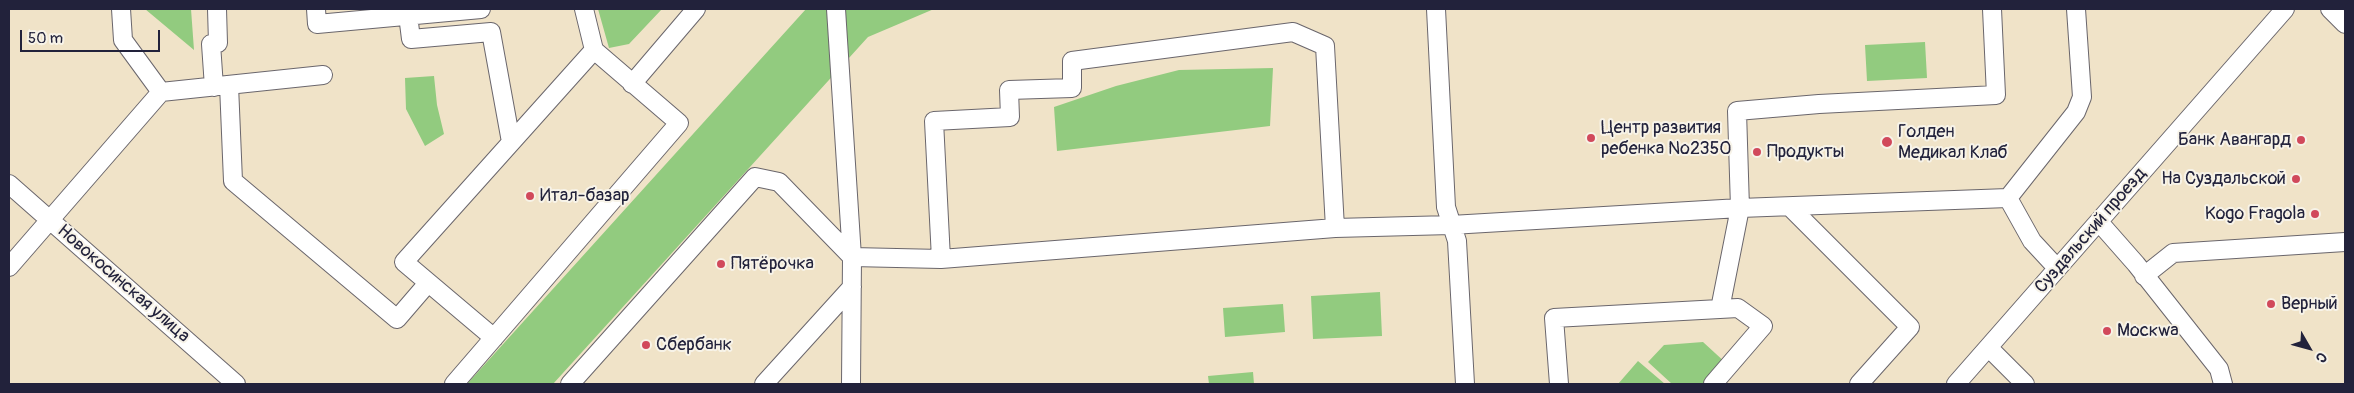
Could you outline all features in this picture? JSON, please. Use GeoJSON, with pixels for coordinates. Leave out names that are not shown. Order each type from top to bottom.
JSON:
{"type":"FeatureCollection","features":[{"type":"Feature","properties":{"kind":"street"},"geometry":{"type":"LineString","coordinates":[[121,9],[123,40],[161,92]]}},
{"type":"Feature","properties":{"kind":"street"},"geometry":{"type":"LineString","coordinates":[[217,9],[218,43],[211,44],[222,86],[233,181],[397,319],[428,283]]}},
{"type":"Feature","properties":{"kind":"street"},"geometry":{"type":"LineString","coordinates":[[316,9],[318,24],[481,9]]}},
{"type":"Feature","properties":{"kind":"street"},"geometry":{"type":"LineString","coordinates":[[454,384],[679,123],[594,50],[584,9]]}},
{"type":"Feature","properties":{"kind":"street"},"geometry":{"type":"LineString","coordinates":[[632,84],[696,9]]}},
{"type":"Feature","properties":{"kind":"street"},"geometry":{"type":"LineString","coordinates":[[836,9],[852,257],[852,287],[858,331],[851,384]]}},
{"type":"Feature","properties":{"kind":"street"},"geometry":{"type":"LineString","coordinates":[[1436,9],[1446,207],[1457,241],[1465,384]]}},
{"type":"Feature","properties":{"kind":"street"},"geometry":{"type":"LineString","coordinates":[[1720,309],[1740,208],[1737,111],[1819,104],[1996,95],[1992,9]]}},
{"type":"Feature","properties":{"kind":"street"},"geometry":{"type":"LineString","coordinates":[[570,384],[755,177],[779,182],[852,257],[941,259],[1335,228],[1451,225],[1740,208],[2008,198],[2076,112],[2082,97],[2076,9]]}},
{"type":"Feature","properties":{"kind":"street","name":"Суздальский проезд"},"geometry":{"type":"LineString","coordinates":[[1956,384],[2285,9]]}},
{"type":"Feature","properties":{"kind":"street"},"geometry":{"type":"LineString","coordinates":[[2330,9],[2345,24]]}},
{"type":"Feature","properties":{"kind":"street"},"geometry":{"type":"LineString","coordinates":[[408,16],[411,39],[491,32],[511,142]]}},
{"type":"Feature","properties":{"kind":"street"},"geometry":{"type":"LineString","coordinates":[[941,259],[934,122],[1010,117],[1009,90],[1072,88],[1072,62],[1293,32],[1325,46],[1335,228]]}},
{"type":"Feature","properties":{"kind":"street"},"geometry":{"type":"LineString","coordinates":[[494,338],[404,262],[594,50]]}},
{"type":"Feature","properties":{"kind":"street"},"geometry":{"type":"LineString","coordinates":[[9,267],[51,221],[161,92],[323,75]]}},
{"type":"Feature","properties":{"kind":"street","name":"Новокосинская улица"},"geometry":{"type":"LineString","coordinates":[[9,184],[236,384]]}},
{"type":"Feature","properties":{"kind":"street"},"geometry":{"type":"LineString","coordinates":[[2008,198],[2032,241],[2057,268]]}},
{"type":"Feature","properties":{"kind":"street"},"geometry":{"type":"LineString","coordinates":[[1790,207],[1910,327],[1859,384]]}},
{"type":"Feature","properties":{"kind":"street"},"geometry":{"type":"LineString","coordinates":[[2099,222],[2218,369],[2222,384]]}},
{"type":"Feature","properties":{"kind":"street"},"geometry":{"type":"LineString","coordinates":[[2144,276],[2173,252],[2345,242]]}},
{"type":"Feature","properties":{"kind":"street"},"geometry":{"type":"LineString","coordinates":[[764,384],[852,287]]}},
{"type":"Feature","properties":{"kind":"street"},"geometry":{"type":"LineString","coordinates":[[1559,384],[1554,318],[1738,308],[1763,326],[1713,384]]}},
{"type":"Feature","properties":{"kind":"street"},"geometry":{"type":"LineString","coordinates":[[1989,348],[2025,384]]}},
{"type":"Feature","properties":{"kind":"green space"},"geometry":{"type":"Polygon","coordinates":[[[145,9],[191,9],[194,50],[145,9]]]}},
{"type":"Feature","properties":{"kind":"green space"},"geometry":{"type":"Polygon","coordinates":[[[598,9],[662,9],[629,44],[609,48],[598,9]]]}},
{"type":"Feature","properties":{"kind":"green space"},"geometry":{"type":"Polygon","coordinates":[[[806,9],[934,9],[868,37],[553,384],[467,384],[806,9]]]}},
{"type":"Feature","properties":{"kind":"green space"},"geometry":{"type":"Polygon","coordinates":[[[1925,42],[1927,78],[1867,81],[1865,45],[1925,42]]]}},
{"type":"Feature","properties":{"kind":"green space"},"geometry":{"type":"Polygon","coordinates":[[[1273,68],[1270,126],[1057,151],[1054,107],[1116,86],[1179,70],[1273,68]]]}},
{"type":"Feature","properties":{"kind":"green space"},"geometry":{"type":"Polygon","coordinates":[[[434,76],[437,105],[444,134],[425,146],[406,109],[405,78],[434,76]]]}},
{"type":"Feature","properties":{"kind":"green space"},"geometry":{"type":"Polygon","coordinates":[[[1380,292],[1382,336],[1313,339],[1311,296],[1380,292]]]}},
{"type":"Feature","properties":{"kind":"green space"},"geometry":{"type":"Polygon","coordinates":[[[1283,304],[1285,332],[1225,337],[1223,308],[1283,304]]]}},
{"type":"Feature","properties":{"kind":"green space"},"geometry":{"type":"Polygon","coordinates":[[[1703,342],[1727,364],[1708,384],[1672,384],[1648,362],[1664,345],[1703,342]]]}},
{"type":"Feature","properties":{"kind":"green space"},"geometry":{"type":"Polygon","coordinates":[[[1638,361],[1665,384],[1618,384],[1638,361]]]}},
{"type":"Feature","properties":{"kind":"green space"},"geometry":{"type":"Polygon","coordinates":[[[1253,372],[1254,384],[1209,384],[1208,376],[1253,372]]]}},
{"type":"Feature","properties":{"kind":"place","name":"Центр развития ребенка №2350"},"geometry":{"type":"Point","coordinates":[1591,138]}},
{"type":"Feature","properties":{"kind":"place","name":"Банк Авангард"},"geometry":{"type":"Point","coordinates":[2301,140]}},
{"type":"Feature","properties":{"kind":"place","name":"Голден Медикал Клаб"},"geometry":{"type":"Point","coordinates":[1887,142]}},
{"type":"Feature","properties":{"kind":"place","name":"Продукты"},"geometry":{"type":"Point","coordinates":[1757,152]}},
{"type":"Feature","properties":{"kind":"place","name":"На Суздальской"},"geometry":{"type":"Point","coordinates":[2296,179]}},
{"type":"Feature","properties":{"kind":"place","name":"Итал-базар"},"geometry":{"type":"Point","coordinates":[530,196]}},
{"type":"Feature","properties":{"kind":"place","name":"Kogo Fragola"},"geometry":{"type":"Point","coordinates":[2315,214]}},
{"type":"Feature","properties":{"kind":"place","name":"Пятёрочка"},"geometry":{"type":"Point","coordinates":[721,264]}},
{"type":"Feature","properties":{"kind":"place","name":"Верный"},"geometry":{"type":"Point","coordinates":[2271,304]}},
{"type":"Feature","properties":{"kind":"place","name":"Москwa"},"geometry":{"type":"Point","coordinates":[2107,331]}},
{"type":"Feature","properties":{"kind":"place","name":"Сбербанк"},"geometry":{"type":"Point","coordinates":[646,345]}}]}
